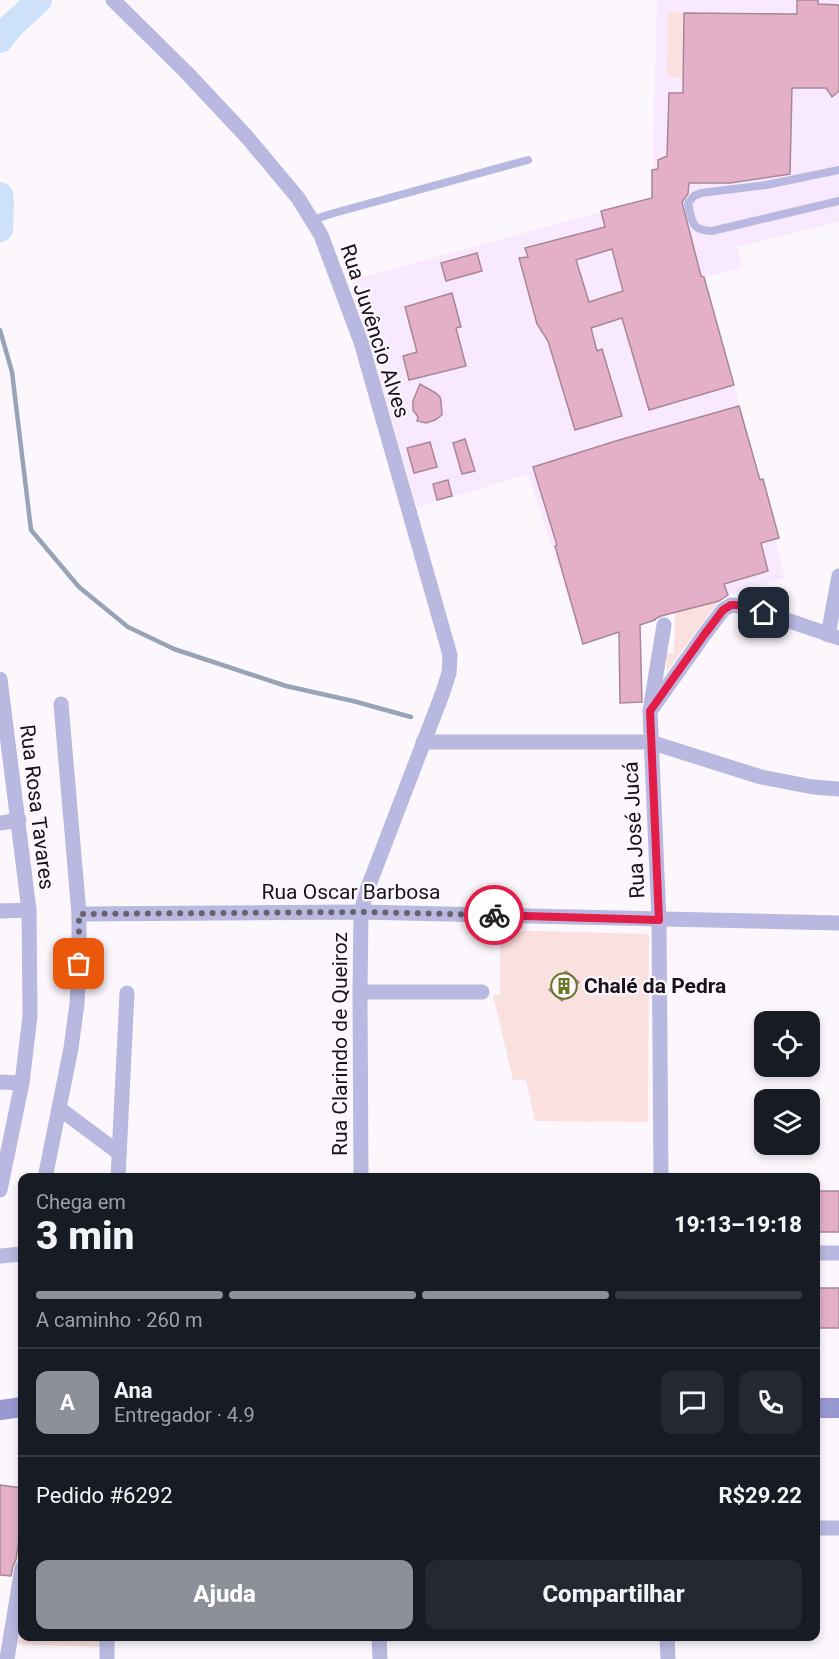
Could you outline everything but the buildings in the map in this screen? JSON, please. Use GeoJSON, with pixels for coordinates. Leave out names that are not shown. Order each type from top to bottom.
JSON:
{"type":"FeatureCollection","features":[{"type":"Feature","properties":{"kind":"main road"},"geometry":{"type":"LineString","coordinates":[[0,1410],[18,1408]]}},
{"type":"Feature","properties":{"kind":"main road"},"geometry":{"type":"LineString","coordinates":[[820,1408],[839,1408]]}},
{"type":"Feature","properties":{"kind":"street","name":"Rua Juvêncio Alves"},"geometry":{"type":"LineString","coordinates":[[113,1],[186,72],[247,137],[298,198],[325,245],[361,342],[450,655],[449,673],[423,742]]}},
{"type":"Feature","properties":{"kind":"street"},"geometry":{"type":"LineString","coordinates":[[650,711],[723,610],[731,605],[749,607],[833,636],[839,576]]}},
{"type":"Feature","properties":{"kind":"street","name":"Rua José Jucá"},"geometry":{"type":"LineString","coordinates":[[661,1173],[659,920],[650,711],[664,625]]}},
{"type":"Feature","properties":{"kind":"street","name":"Rua Rosa Tavares"},"geometry":{"type":"LineString","coordinates":[[0,679],[2,714],[19,820],[29,910],[30,1016],[22,1083],[0,1190]]}},
{"type":"Feature","properties":{"kind":"street"},"geometry":{"type":"LineString","coordinates":[[46,1173],[60,1109],[77,1004],[79,914],[61,704]]}},
{"type":"Feature","properties":{"kind":"street"},"geometry":{"type":"LineString","coordinates":[[423,742],[650,742],[761,777],[813,787],[839,789]]}},
{"type":"Feature","properties":{"kind":"street","name":"Rua Clarindo de Queiroz"},"geometry":{"type":"LineString","coordinates":[[362,1173],[361,912],[367,890],[423,742]]}},
{"type":"Feature","properties":{"kind":"street"},"geometry":{"type":"LineString","coordinates":[[0,824],[19,820]]}},
{"type":"Feature","properties":{"kind":"street"},"geometry":{"type":"LineString","coordinates":[[0,911],[29,910]]}},
{"type":"Feature","properties":{"kind":"street","name":"Rua Oscar Barbosa"},"geometry":{"type":"LineString","coordinates":[[79,914],[361,912],[839,923]]}},
{"type":"Feature","properties":{"kind":"street"},"geometry":{"type":"LineString","coordinates":[[360,992],[482,992]]}},
{"type":"Feature","properties":{"kind":"street"},"geometry":{"type":"LineString","coordinates":[[118,1173],[127,993]]}},
{"type":"Feature","properties":{"kind":"street"},"geometry":{"type":"LineString","coordinates":[[0,1082],[22,1083]]}},
{"type":"Feature","properties":{"kind":"street"},"geometry":{"type":"LineString","coordinates":[[60,1109],[119,1153]]}},
{"type":"Feature","properties":{"kind":"street"},"geometry":{"type":"LineString","coordinates":[[820,1253],[839,1252]]}},
{"type":"Feature","properties":{"kind":"street"},"geometry":{"type":"LineString","coordinates":[[0,1256],[18,1254]]}},
{"type":"Feature","properties":{"kind":"street"},"geometry":{"type":"LineString","coordinates":[[820,1528],[839,1528]]}},
{"type":"Feature","properties":{"kind":"street"},"geometry":{"type":"LineString","coordinates":[[7,1659],[18,1592]]}},
{"type":"Feature","properties":{"kind":"street"},"geometry":{"type":"LineString","coordinates":[[107,1641],[107,1659]]}},
{"type":"Feature","properties":{"kind":"street"},"geometry":{"type":"LineString","coordinates":[[379,1641],[380,1659]]}},
{"type":"Feature","properties":{"kind":"street"},"geometry":{"type":"LineString","coordinates":[[667,1641],[668,1659]]}},
{"type":"Feature","properties":{"kind":"lane"},"geometry":{"type":"LineString","coordinates":[[312,220],[528,160]]}},
{"type":"Feature","properties":{"kind":"lane"},"geometry":{"type":"LineString","coordinates":[[839,170],[766,185],[701,193],[688,202],[696,228],[702,231],[712,231],[839,201]]}},
{"type":"Feature","properties":{"kind":"shaded area"},"geometry":{"type":"Polygon","coordinates":[[[657,0],[839,0],[839,222],[737,247],[743,268],[704,277],[760,480],[763,479],[779,538],[775,539],[785,578],[583,644],[528,474],[417,508],[378,372],[388,361],[384,352],[369,348],[352,280],[652,198],[657,0]]]}},
{"type":"Feature","properties":{"kind":"shaded area"},"geometry":{"type":"Polygon","coordinates":[[[668,12],[684,13],[683,77],[667,77],[668,12]]]}},
{"type":"Feature","properties":{"kind":"shaded area"},"geometry":{"type":"Polygon","coordinates":[[[719,601],[667,671],[666,653],[674,653],[675,613],[719,601]]]}},
{"type":"Feature","properties":{"kind":"shaded area"},"geometry":{"type":"Polygon","coordinates":[[[500,930],[649,934],[648,1122],[535,1121],[526,1080],[513,1080],[493,995],[500,995],[500,930]]]}},
{"type":"Feature","properties":{"kind":"shaded area"},"geometry":{"type":"Polygon","coordinates":[[[18,1641],[103,1641],[103,1647],[18,1644],[18,1641]]]}},
{"type":"Feature","properties":{"kind":"waterway"},"geometry":{"type":"LineString","coordinates":[[0,40],[10,27],[39,0]]}},
{"type":"Feature","properties":{"kind":"waterway"},"geometry":{"type":"LineString","coordinates":[[0,195],[0,229]]}},
{"type":"Feature","properties":{"kind":"waterway"},"geometry":{"type":"LineString","coordinates":[[0,330],[12,372],[31,530],[79,587],[128,627],[174,649],[286,686],[411,717]]}},
{"type":"Feature","properties":{"kind":"way so far"},"geometry":{"type":"LineString","coordinates":[[79,964],[79,914],[361,912],[494,915]]}},
{"type":"Feature","properties":{"kind":"place","name":"Chalé da Pedra"},"geometry":{"type":"Point","coordinates":[564,986]}},
{"type":"Feature","properties":{"kind":"route"},"geometry":{"type":"LineString","coordinates":[[494,915],[659,920],[650,711],[723,610],[731,605],[739,605],[764,613]]}}]}
